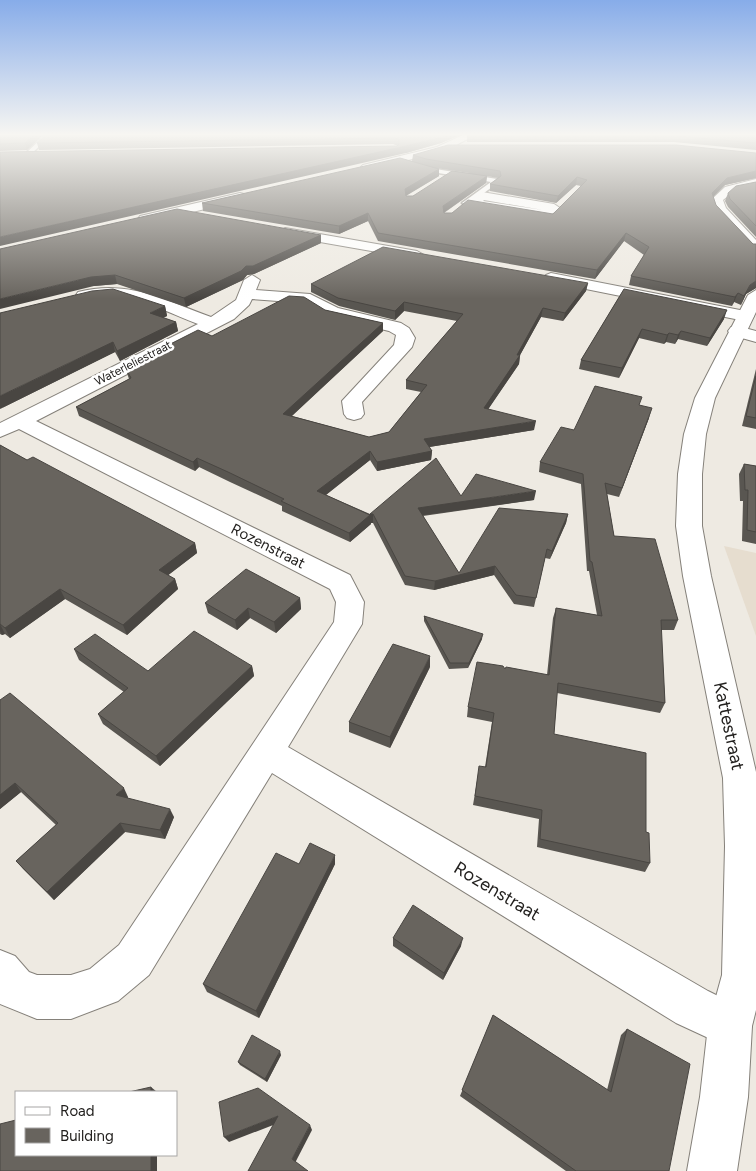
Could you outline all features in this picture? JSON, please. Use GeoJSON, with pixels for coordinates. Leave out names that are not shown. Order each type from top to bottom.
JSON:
{"type":"FeatureCollection","features":[{"type":"Feature","properties":{"kind":"street"},"geometry":{"type":"LineString","coordinates":[[728,190],[721,193],[717,200],[720,209],[756,248]]}},
{"type":"Feature","properties":{"kind":"street"},"geometry":{"type":"LineString","coordinates":[[136,221],[252,194]]}},
{"type":"Feature","properties":{"kind":"street"},"geometry":{"type":"LineString","coordinates":[[482,196],[554,208],[545,215],[466,205],[482,196]]}},
{"type":"Feature","properties":{"kind":"street"},"geometry":{"type":"LineString","coordinates":[[178,211],[214,219]]}},
{"type":"Feature","properties":{"kind":"street"},"geometry":{"type":"LineString","coordinates":[[270,229],[436,258]]}},
{"type":"Feature","properties":{"kind":"street"},"geometry":{"type":"LineString","coordinates":[[533,275],[646,295],[749,320]]}},
{"type":"Feature","properties":{"kind":"street","name":"Waterleliestraat"},"geometry":{"type":"LineString","coordinates":[[10,426],[228,315],[243,302],[250,287],[310,299],[332,312],[395,327],[403,332],[406,338],[403,347],[352,401],[354,414]]}},
{"type":"Feature","properties":{"kind":"street"},"geometry":{"type":"LineString","coordinates":[[66,300],[105,291],[126,292],[212,323]]}},
{"type":"Feature","properties":{"kind":"street","name":"Kattestraat"},"geometry":{"type":"LineString","coordinates":[[712,1171],[724,1097],[730,1026],[743,975],[744,846],[740,778],[697,576],[689,517],[690,474],[695,434],[705,398],[749,320]]}},
{"type":"Feature","properties":{"kind":"street","name":"Rozenstraat"},"geometry":{"type":"LineString","coordinates":[[0,972],[14,988],[37,997],[71,997],[103,986],[134,960],[348,624],[352,608],[349,593],[340,582],[10,426]]}},
{"type":"Feature","properties":{"kind":"street","name":"Rozenstraat"},"geometry":{"type":"LineString","coordinates":[[266,752],[692,1007],[730,1026]]}},
{"type":"Feature","properties":{"kind":"lane"},"geometry":{"type":"LineString","coordinates":[[466,205],[486,190]]}},
{"type":"Feature","properties":{"kind":"lane"},"geometry":{"type":"LineString","coordinates":[[466,205],[549,218],[559,209]]}},
{"type":"Feature","properties":{"kind":"shaded area"},"geometry":{"type":"Polygon","coordinates":[[[724,546],[756,553],[756,636],[724,546]]]}},
{"type":"Feature","properties":{"kind":"building"},"geometry":{"type":"Polygon","coordinates":[[[0,190],[211,190],[0,237],[0,190]]]}},
{"type":"Feature","properties":{"kind":"building"},"geometry":{"type":"Polygon","coordinates":[[[261,190],[405,190],[406,196],[413,196],[423,190],[467,190],[443,206],[444,213],[452,213],[468,200],[553,214],[577,190],[715,190],[712,193],[716,205],[753,244],[756,244],[756,281],[750,285],[744,296],[738,293],[735,297],[631,276],[649,247],[626,233],[597,270],[378,233],[368,213],[339,226],[202,203],[261,190]]]}},
{"type":"Feature","properties":{"kind":"building"},"geometry":{"type":"Polygon","coordinates":[[[522,190],[564,190],[558,196],[522,190]]]}},
{"type":"Feature","properties":{"kind":"building"},"geometry":{"type":"Polygon","coordinates":[[[732,190],[756,190],[756,226],[730,199],[728,193],[732,190]]]}},
{"type":"Feature","properties":{"kind":"building"},"geometry":{"type":"Polygon","coordinates":[[[177,209],[321,235],[253,266],[246,266],[241,271],[184,298],[115,275],[91,277],[0,299],[0,249],[177,209]]]}},
{"type":"Feature","properties":{"kind":"building"},"geometry":{"type":"Polygon","coordinates":[[[383,247],[588,283],[565,313],[543,308],[517,355],[520,355],[484,408],[536,421],[424,439],[432,451],[377,462],[370,451],[317,491],[370,515],[349,533],[281,501],[284,499],[228,472],[197,458],[193,462],[76,407],[131,378],[125,367],[198,330],[212,336],[289,296],[304,297],[325,310],[383,323],[283,414],[369,437],[389,432],[427,385],[406,380],[463,314],[404,302],[395,311],[338,298],[311,284],[383,247]]]}},
{"type":"Feature","properties":{"kind":"building"},"geometry":{"type":"Polygon","coordinates":[[[113,289],[165,306],[150,313],[176,322],[117,351],[113,342],[0,396],[0,313],[92,291],[113,289]]]}},
{"type":"Feature","properties":{"kind":"building"},"geometry":{"type":"Polygon","coordinates":[[[624,289],[727,310],[710,338],[681,331],[678,335],[669,333],[667,335],[642,329],[622,368],[581,360],[624,289]]]}},
{"type":"Feature","properties":{"kind":"building"},"geometry":{"type":"Polygon","coordinates":[[[756,376],[756,418],[746,416],[756,376]]]}},
{"type":"Feature","properties":{"kind":"building"},"geometry":{"type":"Polygon","coordinates":[[[595,386],[642,397],[639,405],[652,408],[622,488],[605,483],[614,536],[655,539],[678,620],[661,620],[665,703],[558,683],[554,734],[646,753],[646,832],[649,833],[650,863],[540,839],[542,810],[475,796],[479,766],[486,767],[494,713],[468,707],[477,662],[503,666],[505,669],[506,667],[549,675],[556,608],[602,616],[592,562],[590,561],[583,474],[540,462],[561,427],[574,430],[595,386]]]}},
{"type":"Feature","properties":{"kind":"building"},"geometry":{"type":"Polygon","coordinates":[[[0,445],[27,460],[33,457],[195,543],[159,570],[175,579],[123,625],[60,589],[5,628],[0,624],[0,445]]]}},
{"type":"Feature","properties":{"kind":"building"},"geometry":{"type":"Polygon","coordinates":[[[436,458],[461,496],[476,474],[536,491],[418,508],[459,573],[499,508],[568,514],[552,551],[547,549],[536,598],[516,595],[495,566],[435,581],[405,576],[373,514],[370,514],[436,458]]]}},
{"type":"Feature","properties":{"kind":"building"},"geometry":{"type":"Polygon","coordinates":[[[744,464],[756,466],[756,532],[747,530],[748,490],[745,490],[744,464]]]}},
{"type":"Feature","properties":{"kind":"building"},"geometry":{"type":"Polygon","coordinates":[[[246,569],[300,598],[274,622],[248,608],[235,620],[205,603],[246,569]]]}},
{"type":"Feature","properties":{"kind":"building"},"geometry":{"type":"Polygon","coordinates":[[[424,616],[483,634],[469,663],[450,663],[424,616]]]}},
{"type":"Feature","properties":{"kind":"building"},"geometry":{"type":"Polygon","coordinates":[[[194,631],[252,666],[156,756],[98,714],[128,688],[74,649],[95,634],[148,671],[194,631]]]}},
{"type":"Feature","properties":{"kind":"building"},"geometry":{"type":"Polygon","coordinates":[[[393,644],[430,656],[390,737],[349,722],[393,644]]]}},
{"type":"Feature","properties":{"kind":"building"},"geometry":{"type":"Polygon","coordinates":[[[10,693],[124,788],[116,795],[170,809],[160,830],[120,823],[47,892],[16,861],[58,823],[15,783],[0,795],[0,700],[10,693]]]}},
{"type":"Feature","properties":{"kind":"building"},"geometry":{"type":"Polygon","coordinates":[[[310,843],[335,855],[256,1011],[203,984],[276,853],[299,864],[310,843]]]}},
{"type":"Feature","properties":{"kind":"building"},"geometry":{"type":"Polygon","coordinates":[[[413,905],[463,938],[444,973],[393,938],[413,905]]]}},
{"type":"Feature","properties":{"kind":"building"},"geometry":{"type":"Polygon","coordinates":[[[493,1015],[611,1092],[627,1029],[690,1064],[669,1171],[576,1171],[462,1090],[493,1015]]]}},
{"type":"Feature","properties":{"kind":"building"},"geometry":{"type":"Polygon","coordinates":[[[252,1035],[280,1051],[265,1079],[238,1062],[252,1035]]]}},
{"type":"Feature","properties":{"kind":"building"},"geometry":{"type":"Polygon","coordinates":[[[151,1087],[151,1091],[133,1091],[151,1087]]]}},
{"type":"Feature","properties":{"kind":"building"},"geometry":{"type":"Polygon","coordinates":[[[258,1088],[310,1125],[292,1159],[308,1171],[248,1171],[278,1116],[224,1137],[219,1102],[258,1088]]]}},
{"type":"Feature","properties":{"kind":"building"},"geometry":{"type":"Polygon","coordinates":[[[15,1120],[15,1156],[151,1156],[151,1171],[0,1171],[0,1124],[15,1120]]]}}]}
